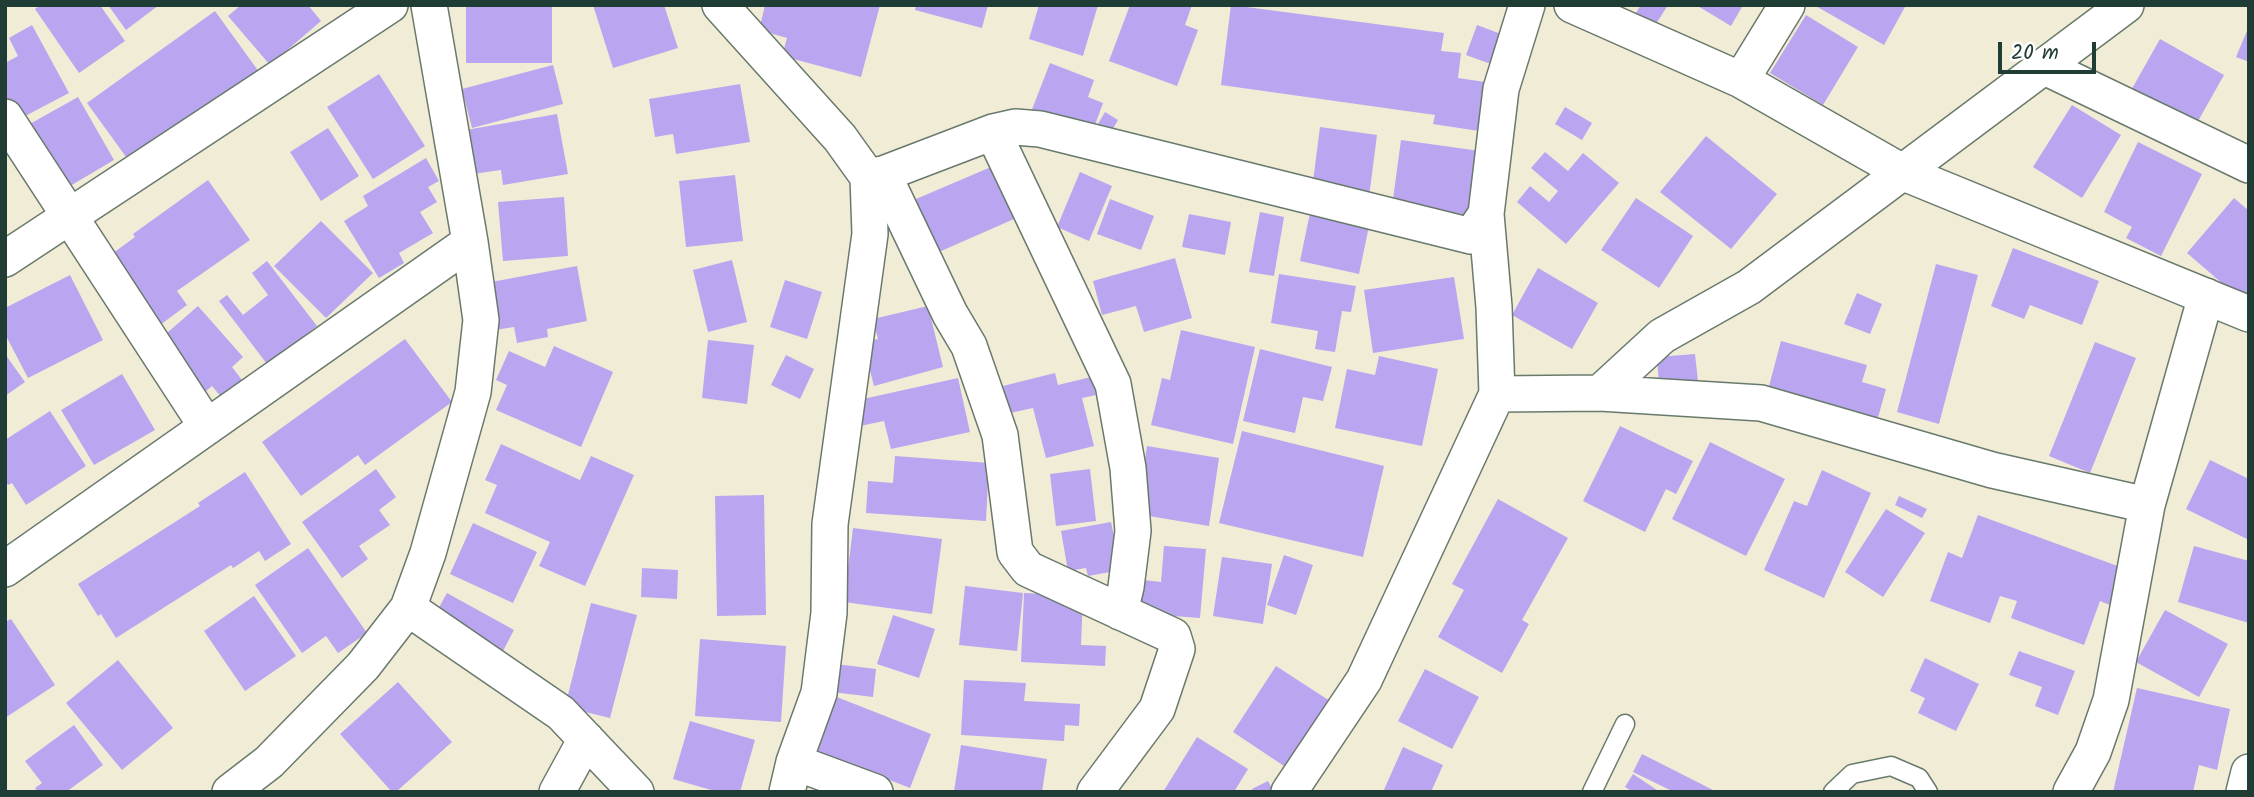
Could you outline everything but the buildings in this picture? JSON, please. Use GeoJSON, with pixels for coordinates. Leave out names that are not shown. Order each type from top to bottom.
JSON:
{"type":"FeatureCollection","features":[{"type":"Feature","properties":{"kind":"street"},"geometry":{"type":"LineString","coordinates":[[5,259],[390,5]]}},
{"type":"Feature","properties":{"kind":"street"},"geometry":{"type":"LineString","coordinates":[[230,792],[269,762],[363,666],[408,608],[428,553],[473,392],[481,320],[429,5]]}},
{"type":"Feature","properties":{"kind":"street"},"geometry":{"type":"LineString","coordinates":[[720,5],[875,175],[969,346],[1000,435],[1015,552],[1028,569],[1173,636],[1177,649],[1157,709],[1095,792]]}},
{"type":"Feature","properties":{"kind":"street"},"geometry":{"type":"LineString","coordinates":[[1289,792],[1364,680],[1497,394],[1494,307],[1486,214],[1501,89],[1527,5]]}},
{"type":"Feature","properties":{"kind":"street"},"geometry":{"type":"LineString","coordinates":[[1572,5],[1741,80],[1904,173],[2249,314]]}},
{"type":"Feature","properties":{"kind":"street"},"geometry":{"type":"LineString","coordinates":[[1741,80],[1787,5]]}},
{"type":"Feature","properties":{"kind":"street"},"geometry":{"type":"LineString","coordinates":[[1600,393],[1662,336],[1749,287],[2126,5]]}},
{"type":"Feature","properties":{"kind":"street"},"geometry":{"type":"LineString","coordinates":[[2045,66],[2249,164]]}},
{"type":"Feature","properties":{"kind":"street"},"geometry":{"type":"LineString","coordinates":[[5,117],[207,427]]}},
{"type":"Feature","properties":{"kind":"street"},"geometry":{"type":"LineString","coordinates":[[875,175],[993,132],[1015,127],[1040,129],[1471,236],[1486,214]]}},
{"type":"Feature","properties":{"kind":"street"},"geometry":{"type":"LineString","coordinates":[[993,132],[1113,384],[1128,468],[1133,531],[1120,612]]}},
{"type":"Feature","properties":{"kind":"street"},"geometry":{"type":"LineString","coordinates":[[875,175],[870,234],[830,524],[829,613],[819,693],[790,777],[875,792]]}},
{"type":"Feature","properties":{"kind":"street"},"geometry":{"type":"LineString","coordinates":[[5,569],[470,242]]}},
{"type":"Feature","properties":{"kind":"street"},"geometry":{"type":"LineString","coordinates":[[2071,792],[2093,752],[2111,700],[2147,505],[2206,296]]}},
{"type":"Feature","properties":{"kind":"street"},"geometry":{"type":"LineString","coordinates":[[1497,394],[1600,393],[1761,403],[1992,470],[2147,505]]}},
{"type":"Feature","properties":{"kind":"street"},"geometry":{"type":"LineString","coordinates":[[408,608],[561,713],[636,792]]}},
{"type":"Feature","properties":{"kind":"street"},"geometry":{"type":"LineString","coordinates":[[558,792],[586,738]]}},
{"type":"Feature","properties":{"kind":"street"},"geometry":{"type":"LineString","coordinates":[[2244,792],[2249,772]]}},
{"type":"Feature","properties":{"kind":"lane"},"geometry":{"type":"LineString","coordinates":[[1592,792],[1625,724]]}},
{"type":"Feature","properties":{"kind":"lane"},"geometry":{"type":"LineString","coordinates":[[1833,792],[1852,774],[1891,766],[1919,778],[1928,792]]}}]}
